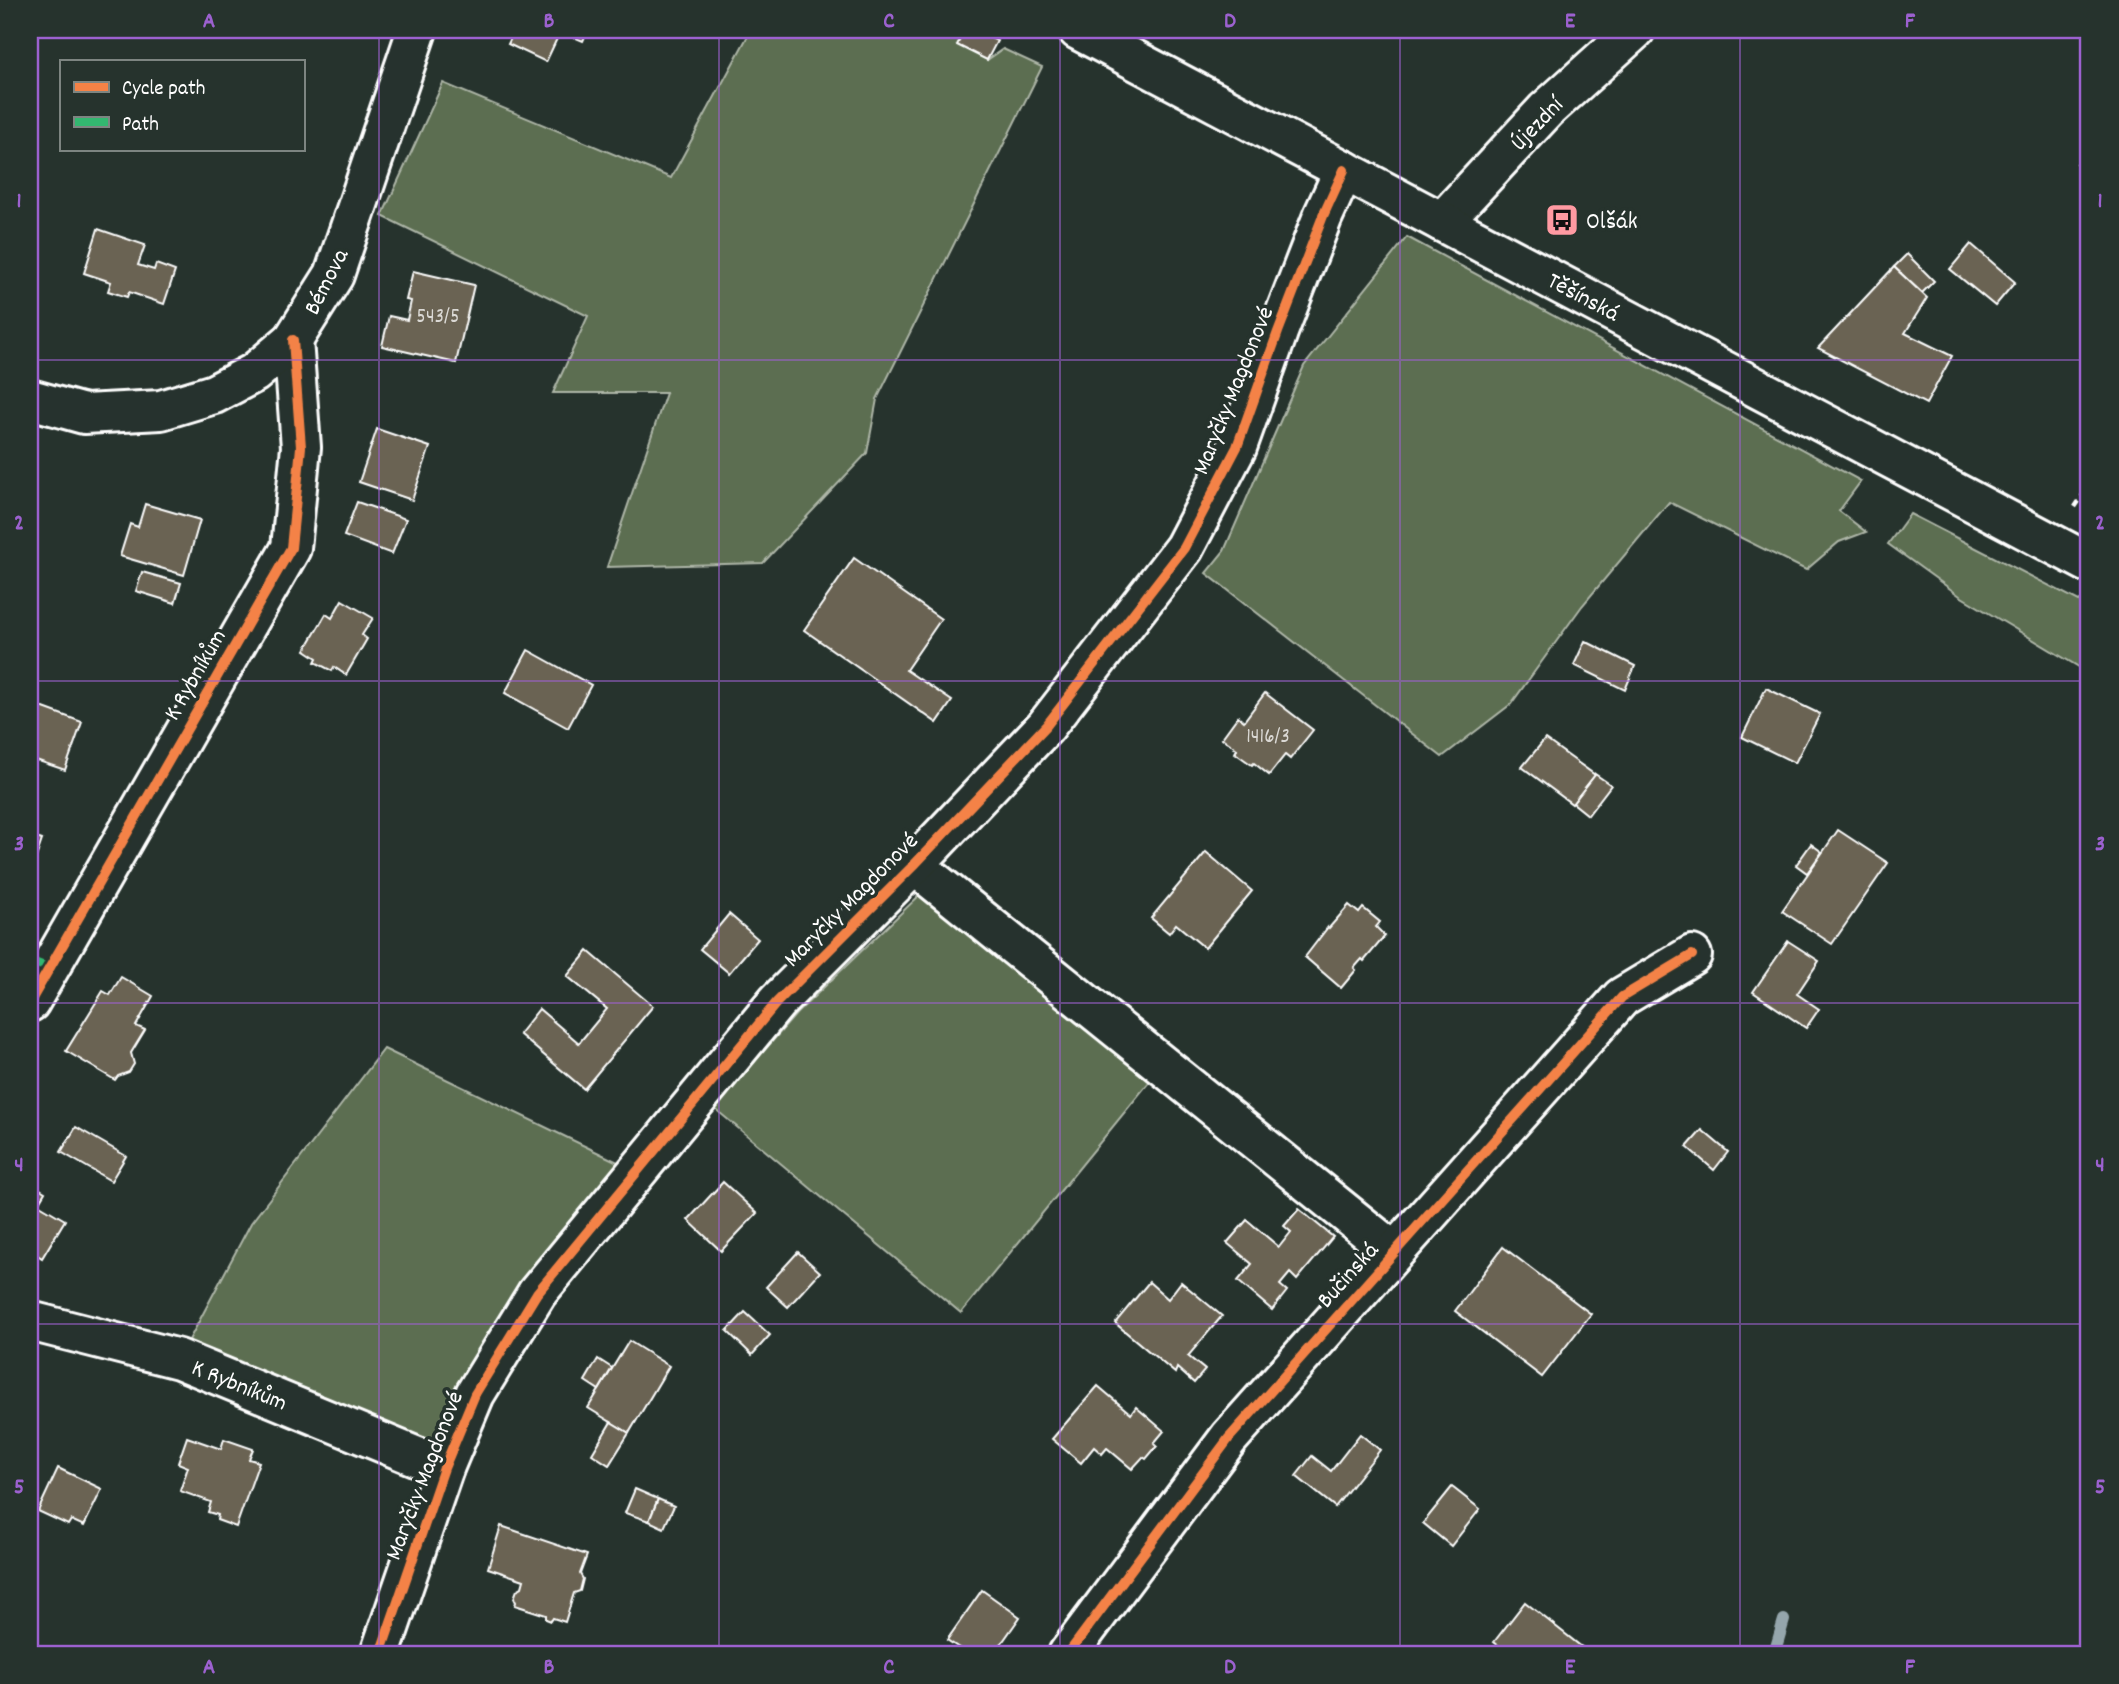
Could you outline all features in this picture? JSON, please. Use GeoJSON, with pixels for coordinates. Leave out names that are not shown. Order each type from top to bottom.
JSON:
{"type":"FeatureCollection","features":[{"type":"Feature","properties":{"kind":"street","name":"Bémova"},"geometry":{"type":"LineString","coordinates":[[30,399],[84,414],[161,410],[214,394],[244,379],[293,340],[334,275],[417,30]]}},
{"type":"Feature","properties":{"kind":"street","name":"Těšínská"},"geometry":{"type":"LineString","coordinates":[[1078,30],[2089,563]]}},
{"type":"Feature","properties":{"kind":"street","name":"Újezdní"},"geometry":{"type":"LineString","coordinates":[[1442,222],[1546,110],[1635,30]]}},
{"type":"Feature","properties":{"kind":"street","name":"Maryčky Magdonové"},"geometry":{"type":"LineString","coordinates":[[380,1654],[444,1468],[475,1394],[537,1293],[777,1002],[1046,726],[1184,548],[1237,447],[1278,332],[1345,170]]}},
{"type":"Feature","properties":{"kind":"street","name":"K Rybníkům"},"geometry":{"type":"LineString","coordinates":[[30,1002],[291,548],[301,447],[293,340]]}},
{"type":"Feature","properties":{"kind":"street"},"geometry":{"type":"LineString","coordinates":[[914,864],[1394,1252]]}},
{"type":"Feature","properties":{"kind":"street","name":"Bučinská"},"geometry":{"type":"LineString","coordinates":[[1068,1654],[1229,1438],[1394,1252],[1622,997],[1692,955]]}},
{"type":"Feature","properties":{"kind":"street","name":"K Rybníkům"},"geometry":{"type":"LineString","coordinates":[[30,1321],[179,1359],[444,1468]]}},
{"type":"Feature","properties":{"kind":"path"},"geometry":{"type":"LineString","coordinates":[[2075,507],[2089,486]]}},
{"type":"Feature","properties":{"kind":"green space"},"geometry":{"type":"Polygon","coordinates":[[[751,30],[965,30],[958,45],[987,60],[1003,49],[1042,67],[877,399],[867,453],[763,563],[607,567],[666,393],[553,393],[588,316],[382,216],[443,83],[671,178],[751,30]]]}},
{"type":"Feature","properties":{"kind":"green space"},"geometry":{"type":"Polygon","coordinates":[[[1407,237],[1861,481],[1839,511],[1866,532],[1839,542],[1806,570],[1669,502],[1582,606],[1511,704],[1442,757],[1206,573],[1224,551],[1304,366],[1407,237]]]}},
{"type":"Feature","properties":{"kind":"green space"},"geometry":{"type":"Polygon","coordinates":[[[1910,514],[2089,606],[2089,673],[1960,596],[1888,544],[1910,514]]]}},
{"type":"Feature","properties":{"kind":"green space"},"geometry":{"type":"Polygon","coordinates":[[[926,889],[1155,1075],[961,1313],[714,1108],[797,1013],[926,889]]]}},
{"type":"Feature","properties":{"kind":"green space"},"geometry":{"type":"Polygon","coordinates":[[[384,1049],[628,1167],[435,1455],[179,1359],[251,1223],[384,1049]]]}},
{"type":"Feature","properties":{"kind":"building"},"geometry":{"type":"Polygon","coordinates":[[[515,30],[561,30],[546,62],[508,44],[515,30]]]}},
{"type":"Feature","properties":{"kind":"building"},"geometry":{"type":"Polygon","coordinates":[[[588,30],[583,41],[562,32],[588,30]]]}},
{"type":"Feature","properties":{"kind":"building"},"geometry":{"type":"Polygon","coordinates":[[[965,30],[975,30],[997,41],[987,60],[957,45],[965,30]]]}},
{"type":"Feature","properties":{"kind":"building"},"geometry":{"type":"Polygon","coordinates":[[[2089,151],[2089,175],[2077,164],[2089,151]]]}},
{"type":"Feature","properties":{"kind":"building"},"geometry":{"type":"Polygon","coordinates":[[[98,229],[145,245],[138,265],[154,270],[156,264],[175,271],[164,304],[129,292],[127,297],[108,291],[111,282],[84,273],[98,229]]]}},
{"type":"Feature","properties":{"kind":"building"},"geometry":{"type":"Polygon","coordinates":[[[1971,244],[2015,282],[1995,306],[1950,269],[1971,244]]]}},
{"type":"Feature","properties":{"kind":"building"},"geometry":{"type":"Polygon","coordinates":[[[1907,254],[1934,281],[1922,293],[1894,267],[1907,254]]]}},
{"type":"Feature","properties":{"kind":"building"},"geometry":{"type":"Polygon","coordinates":[[[1894,267],[1927,298],[1905,333],[1952,356],[1926,404],[1818,348],[1894,267]]]}},
{"type":"Feature","properties":{"kind":"building"},"geometry":{"type":"Polygon","coordinates":[[[413,271],[474,285],[456,363],[382,346],[389,316],[407,320],[411,301],[406,300],[413,271]]]}},
{"type":"Feature","properties":{"kind":"building"},"geometry":{"type":"Polygon","coordinates":[[[377,429],[430,447],[412,500],[359,482],[377,429]]]}},
{"type":"Feature","properties":{"kind":"building"},"geometry":{"type":"Polygon","coordinates":[[[357,502],[406,519],[392,554],[344,536],[357,502]]]}},
{"type":"Feature","properties":{"kind":"building"},"geometry":{"type":"Polygon","coordinates":[[[145,504],[200,520],[184,575],[120,556],[130,524],[138,527],[145,504]]]}},
{"type":"Feature","properties":{"kind":"building"},"geometry":{"type":"Polygon","coordinates":[[[854,558],[941,619],[906,670],[952,701],[937,723],[804,630],[854,558]]]}},
{"type":"Feature","properties":{"kind":"building"},"geometry":{"type":"Polygon","coordinates":[[[142,572],[181,583],[175,603],[136,591],[142,572]]]}},
{"type":"Feature","properties":{"kind":"building"},"geometry":{"type":"Polygon","coordinates":[[[342,600],[373,618],[362,635],[367,639],[346,675],[334,667],[332,671],[315,662],[317,658],[305,650],[326,614],[332,618],[342,600]]]}},
{"type":"Feature","properties":{"kind":"building"},"geometry":{"type":"Polygon","coordinates":[[[1585,641],[1635,666],[1625,690],[1574,665],[1585,641]]]}},
{"type":"Feature","properties":{"kind":"building"},"geometry":{"type":"Polygon","coordinates":[[[528,650],[591,685],[568,728],[505,693],[528,650]]]}},
{"type":"Feature","properties":{"kind":"building"},"geometry":{"type":"Polygon","coordinates":[[[1766,688],[1820,714],[1795,763],[1742,737],[1766,688]]]}},
{"type":"Feature","properties":{"kind":"building"},"geometry":{"type":"Polygon","coordinates":[[[1265,693],[1313,730],[1290,759],[1285,755],[1269,775],[1235,753],[1237,749],[1222,738],[1238,716],[1244,721],[1265,693]]]}},
{"type":"Feature","properties":{"kind":"building"},"geometry":{"type":"Polygon","coordinates":[[[30,703],[82,722],[65,770],[30,758],[30,703]]]}},
{"type":"Feature","properties":{"kind":"building"},"geometry":{"type":"Polygon","coordinates":[[[1545,739],[1595,775],[1572,804],[1522,767],[1545,739]]]}},
{"type":"Feature","properties":{"kind":"building"},"geometry":{"type":"Polygon","coordinates":[[[1595,774],[1611,785],[1588,815],[1573,803],[1595,774]]]}},
{"type":"Feature","properties":{"kind":"building"},"geometry":{"type":"Polygon","coordinates":[[[1838,830],[1888,863],[1832,944],[1782,911],[1838,830]]]}},
{"type":"Feature","properties":{"kind":"building"},"geometry":{"type":"Polygon","coordinates":[[[30,836],[42,840],[31,872],[30,871],[30,836]]]}},
{"type":"Feature","properties":{"kind":"building"},"geometry":{"type":"Polygon","coordinates":[[[1811,844],[1822,852],[1807,873],[1796,865],[1811,844]]]}},
{"type":"Feature","properties":{"kind":"building"},"geometry":{"type":"Polygon","coordinates":[[[1206,852],[1252,891],[1205,948],[1176,924],[1169,933],[1151,918],[1206,852]]]}},
{"type":"Feature","properties":{"kind":"building"},"geometry":{"type":"Polygon","coordinates":[[[1349,905],[1359,913],[1363,908],[1380,922],[1376,927],[1385,936],[1364,961],[1362,959],[1354,968],[1356,970],[1341,988],[1305,957],[1349,905]]]}},
{"type":"Feature","properties":{"kind":"building"},"geometry":{"type":"Polygon","coordinates":[[[729,914],[758,939],[729,973],[700,949],[729,914]]]}},
{"type":"Feature","properties":{"kind":"building"},"geometry":{"type":"Polygon","coordinates":[[[1788,941],[1819,961],[1797,994],[1819,1009],[1806,1028],[1753,992],[1788,941]]]}},
{"type":"Feature","properties":{"kind":"building"},"geometry":{"type":"Polygon","coordinates":[[[588,951],[653,1006],[584,1089],[519,1034],[539,1009],[579,1043],[607,1009],[567,976],[588,951]]]}},
{"type":"Feature","properties":{"kind":"building"},"geometry":{"type":"Polygon","coordinates":[[[121,977],[153,996],[136,1026],[145,1030],[131,1053],[134,1064],[129,1072],[115,1080],[66,1051],[103,991],[110,995],[121,977]]]}},
{"type":"Feature","properties":{"kind":"building"},"geometry":{"type":"Polygon","coordinates":[[[76,1127],[126,1156],[111,1181],[61,1152],[76,1127]]]}},
{"type":"Feature","properties":{"kind":"building"},"geometry":{"type":"Polygon","coordinates":[[[1702,1130],[1728,1152],[1714,1170],[1687,1147],[1702,1130]]]}},
{"type":"Feature","properties":{"kind":"building"},"geometry":{"type":"Polygon","coordinates":[[[723,1182],[757,1213],[721,1251],[688,1220],[723,1182]]]}},
{"type":"Feature","properties":{"kind":"building"},"geometry":{"type":"Polygon","coordinates":[[[30,1183],[45,1192],[38,1204],[65,1220],[42,1258],[30,1250],[30,1183]]]}},
{"type":"Feature","properties":{"kind":"building"},"geometry":{"type":"Polygon","coordinates":[[[1299,1209],[1333,1237],[1297,1280],[1290,1273],[1280,1285],[1287,1291],[1272,1310],[1238,1281],[1252,1264],[1227,1243],[1247,1220],[1279,1247],[1291,1232],[1284,1226],[1299,1209]]]}},
{"type":"Feature","properties":{"kind":"building"},"geometry":{"type":"Polygon","coordinates":[[[1503,1247],[1591,1314],[1542,1377],[1455,1311],[1503,1247]]]}},
{"type":"Feature","properties":{"kind":"building"},"geometry":{"type":"Polygon","coordinates":[[[798,1252],[820,1272],[788,1307],[766,1287],[798,1252]]]}},
{"type":"Feature","properties":{"kind":"building"},"geometry":{"type":"Polygon","coordinates":[[[1149,1282],[1168,1299],[1181,1282],[1222,1316],[1188,1356],[1205,1370],[1194,1383],[1177,1368],[1175,1373],[1115,1323],[1149,1282]]]}},
{"type":"Feature","properties":{"kind":"building"},"geometry":{"type":"Polygon","coordinates":[[[745,1312],[770,1335],[752,1355],[727,1331],[745,1312]]]}},
{"type":"Feature","properties":{"kind":"building"},"geometry":{"type":"Polygon","coordinates":[[[629,1341],[669,1366],[629,1433],[588,1408],[629,1341]]]}},
{"type":"Feature","properties":{"kind":"building"},"geometry":{"type":"Polygon","coordinates":[[[598,1359],[612,1368],[599,1390],[585,1381],[598,1359]]]}},
{"type":"Feature","properties":{"kind":"building"},"geometry":{"type":"Polygon","coordinates":[[[1098,1386],[1131,1414],[1136,1407],[1164,1431],[1154,1443],[1157,1446],[1146,1459],[1143,1457],[1132,1469],[1107,1448],[1102,1454],[1094,1447],[1081,1463],[1052,1439],[1098,1386]]]}},
{"type":"Feature","properties":{"kind":"building"},"geometry":{"type":"Polygon","coordinates":[[[611,1422],[629,1433],[609,1465],[592,1454],[611,1422]]]}},
{"type":"Feature","properties":{"kind":"building"},"geometry":{"type":"Polygon","coordinates":[[[1360,1434],[1380,1450],[1335,1507],[1296,1476],[1312,1456],[1331,1471],[1360,1434]]]}},
{"type":"Feature","properties":{"kind":"building"},"geometry":{"type":"Polygon","coordinates":[[[187,1437],[221,1449],[224,1439],[253,1449],[249,1459],[259,1462],[236,1527],[217,1520],[218,1515],[208,1512],[211,1502],[180,1491],[188,1467],[178,1463],[187,1437]]]}},
{"type":"Feature","properties":{"kind":"building"},"geometry":{"type":"Polygon","coordinates":[[[58,1468],[102,1489],[84,1526],[71,1520],[68,1525],[38,1511],[58,1468]]]}},
{"type":"Feature","properties":{"kind":"building"},"geometry":{"type":"Polygon","coordinates":[[[1452,1487],[1480,1509],[1451,1546],[1423,1523],[1452,1487]]]}},
{"type":"Feature","properties":{"kind":"building"},"geometry":{"type":"Polygon","coordinates":[[[635,1489],[658,1499],[649,1521],[625,1513],[635,1489]]]}},
{"type":"Feature","properties":{"kind":"building"},"geometry":{"type":"Polygon","coordinates":[[[658,1499],[674,1506],[664,1528],[649,1521],[658,1499]]]}},
{"type":"Feature","properties":{"kind":"building"},"geometry":{"type":"Polygon","coordinates":[[[501,1526],[587,1555],[580,1574],[583,1579],[580,1591],[574,1593],[565,1622],[553,1618],[551,1621],[546,1619],[546,1615],[515,1605],[514,1598],[524,1580],[488,1568],[501,1526]]]}},
{"type":"Feature","properties":{"kind":"building"},"geometry":{"type":"Polygon","coordinates":[[[982,1590],[1020,1617],[994,1654],[968,1654],[947,1640],[982,1590]]]}},
{"type":"Feature","properties":{"kind":"building"},"geometry":{"type":"Polygon","coordinates":[[[1525,1602],[1583,1648],[1579,1654],[1509,1654],[1494,1642],[1525,1602]]]}},
{"type":"Feature","properties":{"kind":"waterway"},"geometry":{"type":"LineString","coordinates":[[1774,1654],[1784,1620]]}},
{"type":"Feature","properties":{"kind":"marked path"},"geometry":{"type":"LineString","coordinates":[[30,961],[49,968]]}},
{"type":"Feature","properties":{"kind":"cycle path"},"geometry":{"type":"LineString","coordinates":[[380,1654],[444,1468],[475,1394],[537,1293],[777,1002],[914,865],[1046,726],[1184,548],[1237,447],[1278,332],[1344,170]]}},
{"type":"Feature","properties":{"kind":"cycle path"},"geometry":{"type":"LineString","coordinates":[[30,1002],[291,548],[301,447],[293,340]]}},
{"type":"Feature","properties":{"kind":"cycle path"},"geometry":{"type":"LineString","coordinates":[[1068,1654],[1229,1438],[1622,997],[1692,955]]}},
{"type":"Feature","properties":{"kind":"place","name":"Olšák"},"geometry":{"type":"Point","coordinates":[1562,220]}}]}
